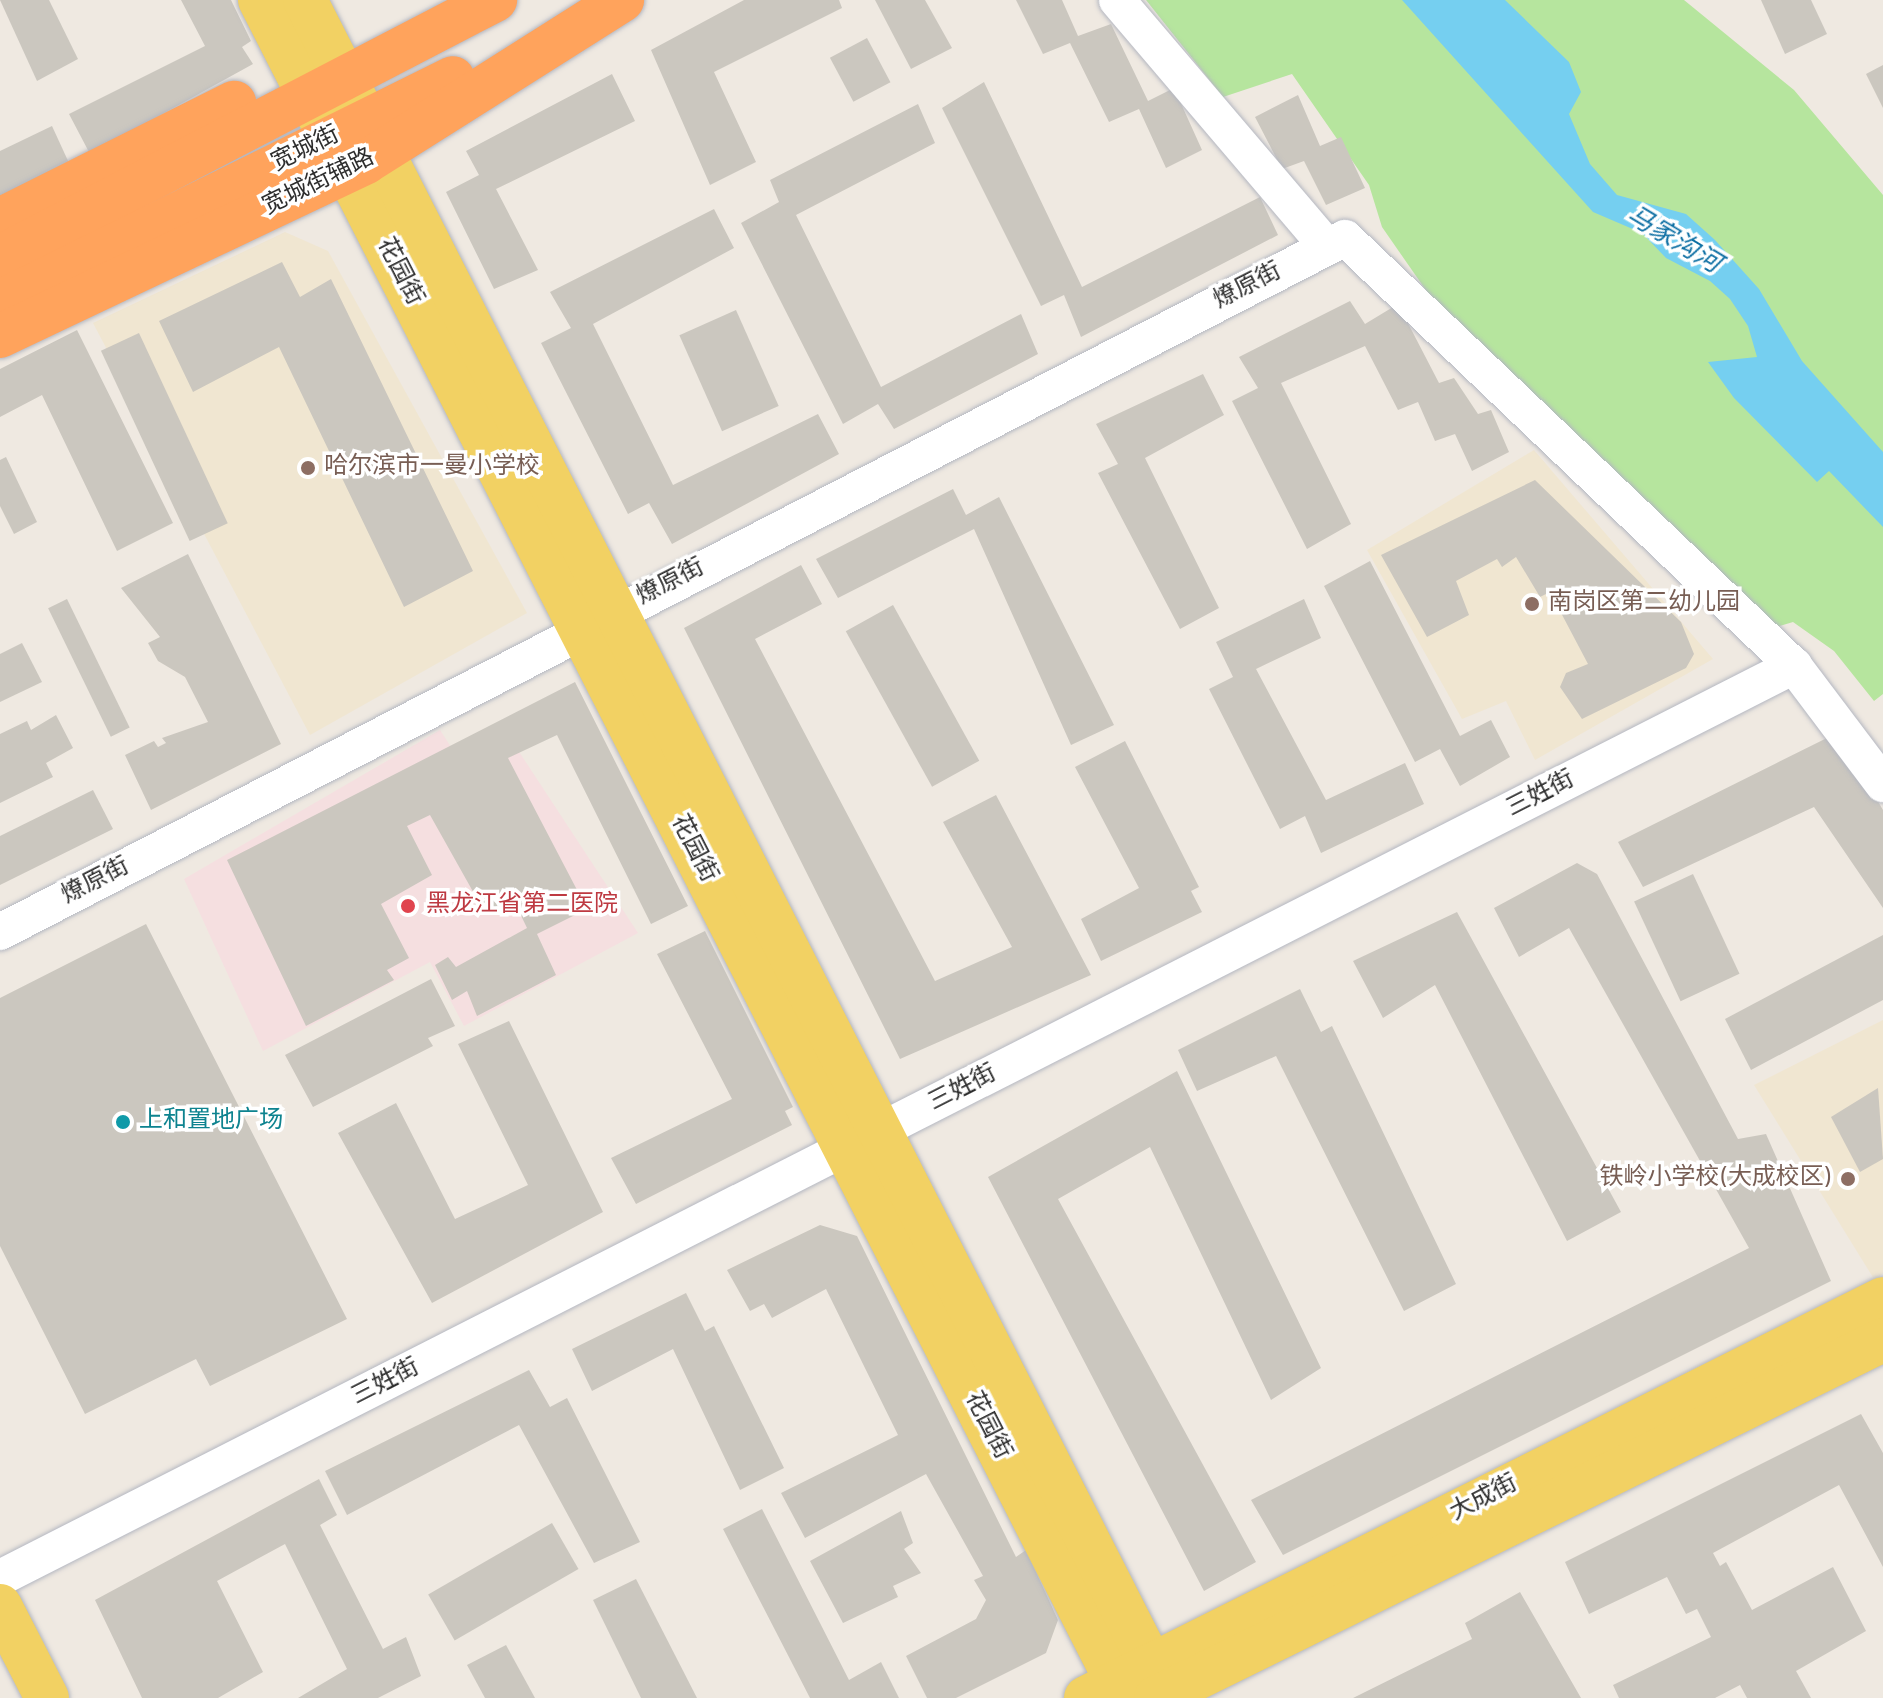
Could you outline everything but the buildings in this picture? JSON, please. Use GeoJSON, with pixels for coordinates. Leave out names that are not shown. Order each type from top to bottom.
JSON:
{"type":"FeatureCollection","features":[{"type":"Feature","properties":{"kind":"highway"},"geometry":{"type":"LineString","coordinates":[[0,220],[321,76],[462,0]]}},
{"type":"Feature","properties":{"kind":"highway","name":"宽城街"},"geometry":{"type":"LineString","coordinates":[[0,257],[321,76],[495,0]]}},
{"type":"Feature","properties":{"kind":"highway","name":"宽城街"},"geometry":{"type":"LineString","coordinates":[[0,302],[357,145],[613,0]]}},
{"type":"Feature","properties":{"kind":"highway","name":"宽城街辅路"},"geometry":{"type":"LineString","coordinates":[[0,336],[622,0]]}},
{"type":"Feature","properties":{"kind":"main road","name":"花园街"},"geometry":{"type":"LineString","coordinates":[[260,0],[321,76],[357,145],[1138,1690]]}},
{"type":"Feature","properties":{"kind":"main road","name":"花园街"},"geometry":{"type":"LineString","coordinates":[[305,0],[321,76]]}},
{"type":"Feature","properties":{"kind":"main road","name":"大成街"},"geometry":{"type":"LineString","coordinates":[[1138,1690],[1883,1299]]}},
{"type":"Feature","properties":{"kind":"main road","name":"大成街"},"geometry":{"type":"LineString","coordinates":[[1138,1690],[1879,1351]]}},
{"type":"Feature","properties":{"kind":"main road"},"geometry":{"type":"LineString","coordinates":[[0,1606],[47,1698]]}},
{"type":"Feature","properties":{"kind":"street"},"geometry":{"type":"LineString","coordinates":[[1117,0],[1336,242],[1794,666],[1883,784]]}},
{"type":"Feature","properties":{"kind":"street","name":"燎原街"},"geometry":{"type":"LineString","coordinates":[[0,932],[598,620],[1336,242]]}},
{"type":"Feature","properties":{"kind":"street","name":"三姓街"},"geometry":{"type":"LineString","coordinates":[[0,1578],[1794,666]]}},
{"type":"Feature","properties":{"kind":"shaded area","name":"哈尔滨市一曼小学校"},"geometry":{"type":"Polygon","coordinates":[[[285,232],[328,251],[527,613],[310,735],[93,323],[285,232]]]}},
{"type":"Feature","properties":{"kind":"shaded area","name":"南岗区第二幼儿园"},"geometry":{"type":"Polygon","coordinates":[[[1534,450],[1713,659],[1535,760],[1506,701],[1462,719],[1367,550],[1534,450]]]}},
{"type":"Feature","properties":{"kind":"shaded area","name":"黑龙江省第二医院"},"geometry":{"type":"Polygon","coordinates":[[[440,730],[466,770],[512,741],[638,933],[464,1026],[430,962],[263,1051],[184,879],[440,730]]]}},
{"type":"Feature","properties":{"kind":"shaded area","name":"铁岭小学校(大成校区)"},"geometry":{"type":"Polygon","coordinates":[[[1883,1020],[1883,1274],[1874,1279],[1754,1085],[1883,1020]]]}},
{"type":"Feature","properties":{"kind":"green space"},"geometry":{"type":"Polygon","coordinates":[[[1146,0],[1684,0],[1794,90],[1883,195],[1883,694],[1874,701],[1834,651],[1793,622],[1740,638],[1457,335],[1382,227],[1369,185],[1292,74],[1223,97],[1146,0]]]}},
{"type":"Feature","properties":{"kind":"water","name":"马家沟河"},"geometry":{"type":"Polygon","coordinates":[[[1402,0],[1505,0],[1569,62],[1581,92],[1569,114],[1590,164],[1617,195],[1686,214],[1715,240],[1759,289],[1802,361],[1883,452],[1883,527],[1829,471],[1817,482],[1734,398],[1708,362],[1757,357],[1748,326],[1730,299],[1710,281],[1666,258],[1642,233],[1593,212],[1402,0]]]}},
{"type":"Feature","properties":{"kind":"place","name":"哈尔滨市一曼小学校"},"geometry":{"type":"Point","coordinates":[308,468]}},
{"type":"Feature","properties":{"kind":"place","name":"南岗区第二幼儿园"},"geometry":{"type":"Point","coordinates":[1532,604]}},
{"type":"Feature","properties":{"kind":"place","name":"黑龙江省第二医院"},"geometry":{"type":"Point","coordinates":[408,906]}},
{"type":"Feature","properties":{"kind":"place","name":"上和置地广场"},"geometry":{"type":"Point","coordinates":[123,1122]}},
{"type":"Feature","properties":{"kind":"place","name":"铁岭小学校(大成校区)"},"geometry":{"type":"Point","coordinates":[1848,1179]}}]}
